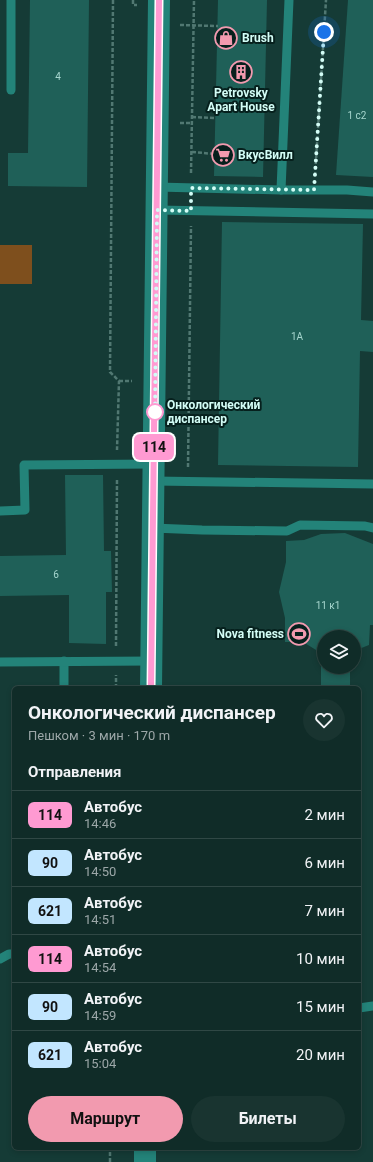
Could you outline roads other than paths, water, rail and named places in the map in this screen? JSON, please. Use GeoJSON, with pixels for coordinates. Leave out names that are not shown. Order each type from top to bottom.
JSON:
{"type":"FeatureCollection","features":[{"type":"Feature","properties":{"kind":"street"},"geometry":{"type":"LineString","coordinates":[[151,686],[159,0]]}},
{"type":"Feature","properties":{"kind":"street"},"geometry":{"type":"LineString","coordinates":[[145,1150],[145,1162]]}},
{"type":"Feature","properties":{"kind":"lane"},"geometry":{"type":"LineString","coordinates":[[11,0],[11,90]]}},
{"type":"Feature","properties":{"kind":"lane"},"geometry":{"type":"LineString","coordinates":[[282,190],[289,0]]}},
{"type":"Feature","properties":{"kind":"lane"},"geometry":{"type":"LineString","coordinates":[[157,187],[373,192]]}},
{"type":"Feature","properties":{"kind":"lane"},"geometry":{"type":"LineString","coordinates":[[157,210],[373,214]]}},
{"type":"Feature","properties":{"kind":"lane"},"geometry":{"type":"LineString","coordinates":[[0,511],[25,510],[24,465],[117,464],[188,481],[373,484]]}},
{"type":"Feature","properties":{"kind":"lane"},"geometry":{"type":"LineString","coordinates":[[153,528],[287,531],[300,525],[365,526],[373,528]]}},
{"type":"Feature","properties":{"kind":"lane"},"geometry":{"type":"LineString","coordinates":[[64,661],[64,686]]}},
{"type":"Feature","properties":{"kind":"lane"},"geometry":{"type":"LineString","coordinates":[[0,662],[152,661]]}},
{"type":"Feature","properties":{"kind":"lane"},"geometry":{"type":"LineString","coordinates":[[0,959],[12,954]]}},
{"type":"Feature","properties":{"kind":"lane"},"geometry":{"type":"LineString","coordinates":[[361,1008],[373,1006]]}},
{"type":"Feature","properties":{"kind":"place","name":"Brush"},"geometry":{"type":"Point","coordinates":[226,38]}},
{"type":"Feature","properties":{"kind":"place","name":"Petrovsky Apart House"},"geometry":{"type":"Point","coordinates":[241,72]}},
{"type":"Feature","properties":{"kind":"place","name":"ВкусВилл"},"geometry":{"type":"Point","coordinates":[223,155]}},
{"type":"Feature","properties":{"kind":"place","name":"Онкологический диспансер"},"geometry":{"type":"Point","coordinates":[155,412]}},
{"type":"Feature","properties":{"kind":"place","name":"Nova fitness"},"geometry":{"type":"Point","coordinates":[299,634]}}]}
